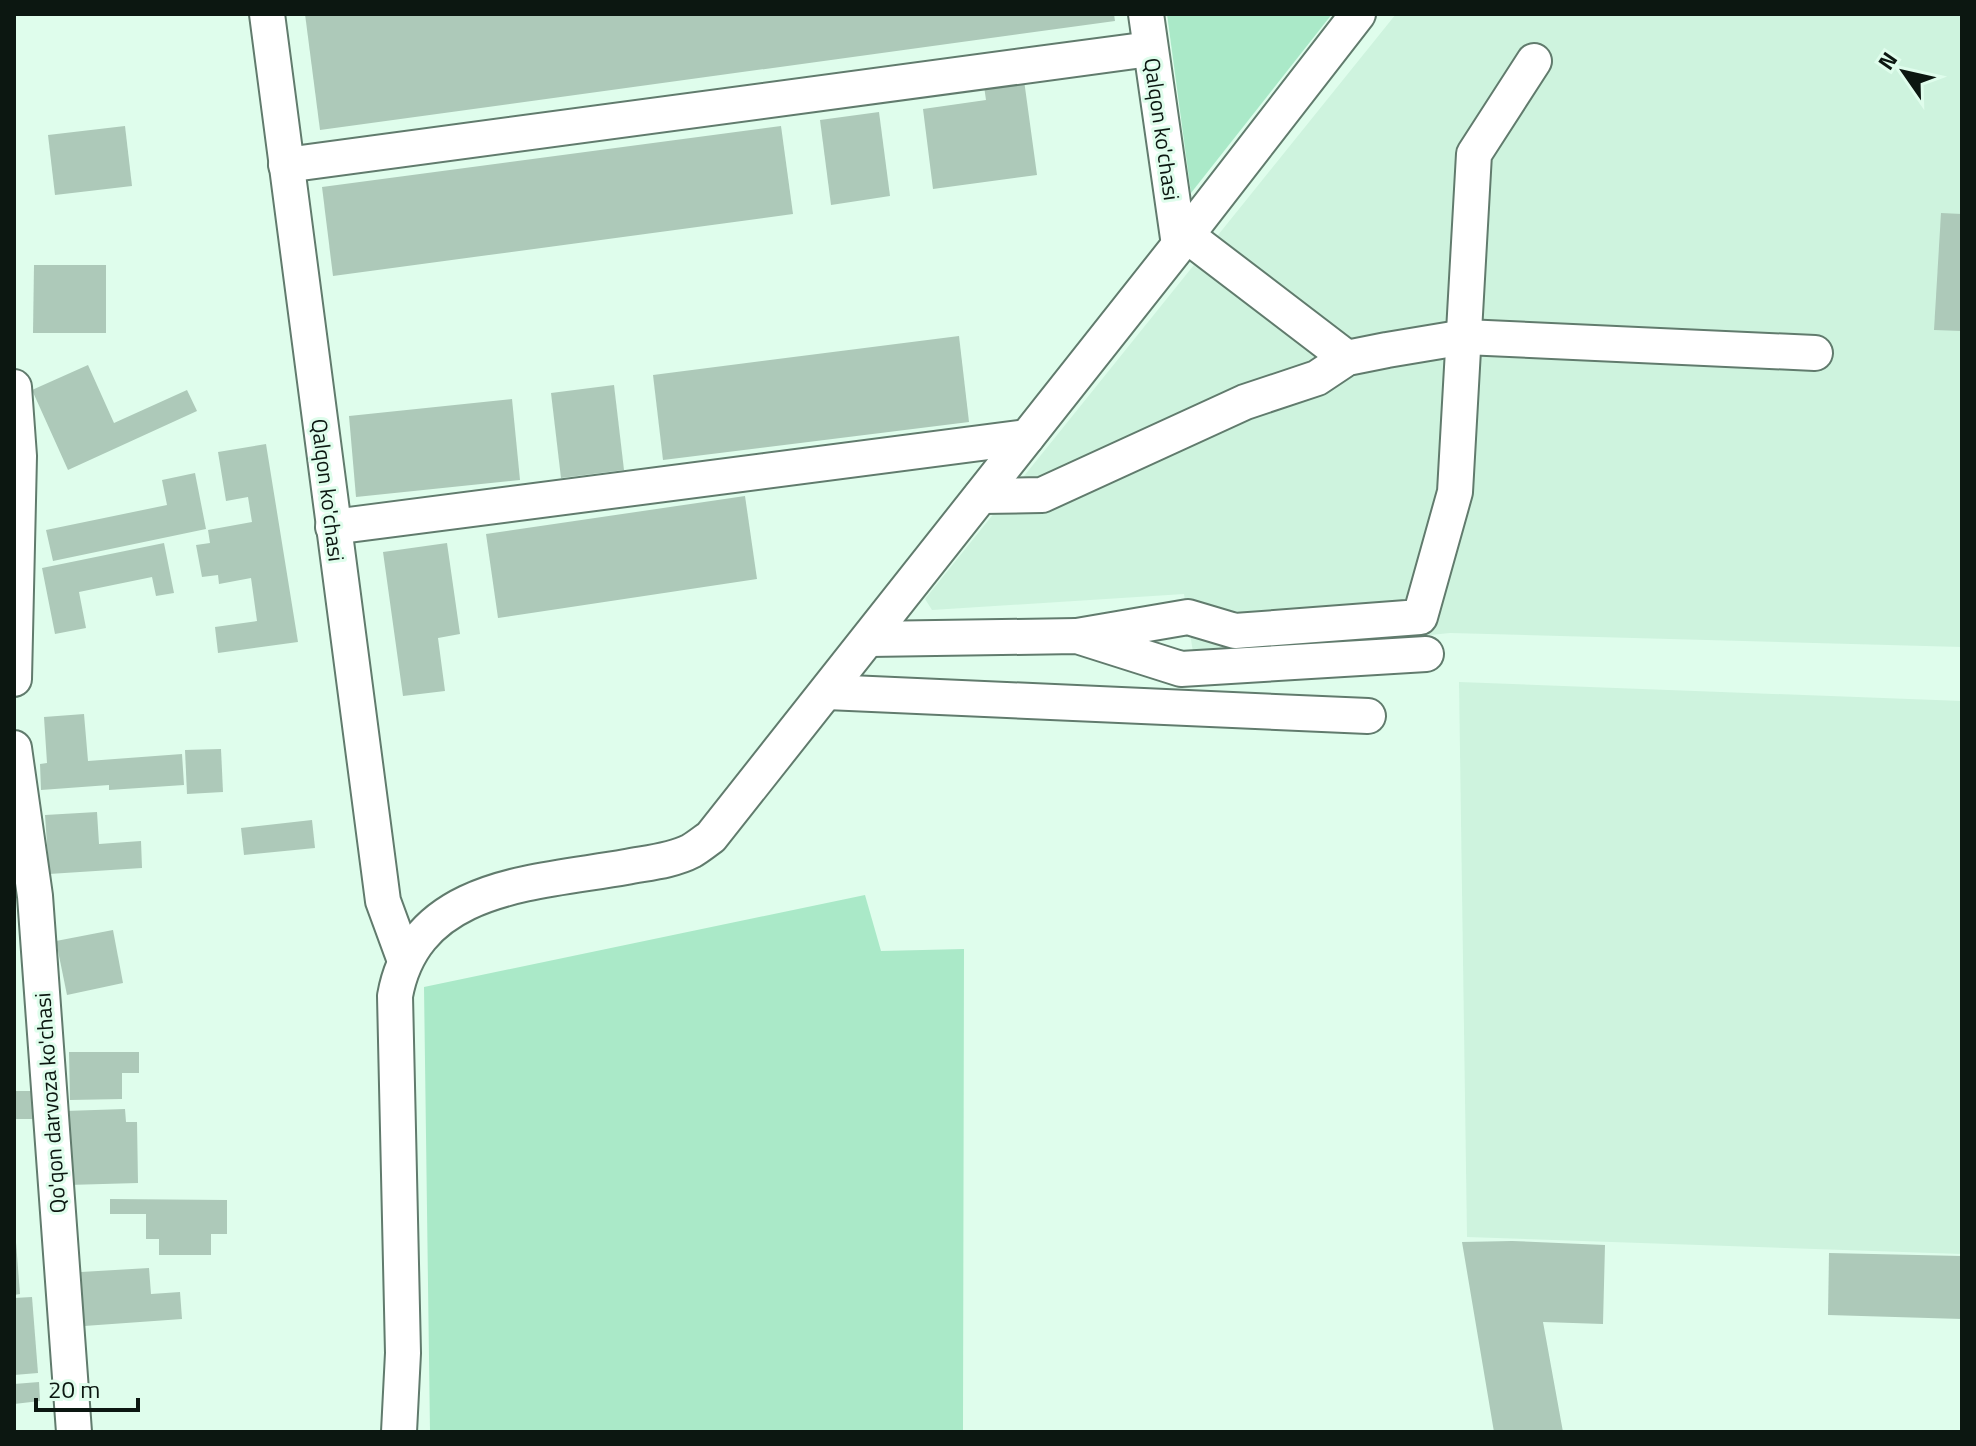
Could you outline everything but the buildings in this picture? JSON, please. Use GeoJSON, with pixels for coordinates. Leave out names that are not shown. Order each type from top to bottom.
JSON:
{"type":"FeatureCollection","features":[{"type":"Feature","properties":{"kind":"street","name":"Qalqon ko'chasi"},"geometry":{"type":"LineString","coordinates":[[267,14],[383,901],[405,961]]}},
{"type":"Feature","properties":{"kind":"street","name":"Qalqon ko'chasi"},"geometry":{"type":"LineString","coordinates":[[1146,14],[1183,240]]}},
{"type":"Feature","properties":{"kind":"street"},"geometry":{"type":"LineString","coordinates":[[399,1432],[403,1353],[395,996],[405,961],[432,925],[459,905],[491,891],[652,862],[689,852],[711,837],[1358,14]]}},
{"type":"Feature","properties":{"kind":"street"},"geometry":{"type":"LineString","coordinates":[[286,165],[1150,49]]}},
{"type":"Feature","properties":{"kind":"street"},"geometry":{"type":"LineString","coordinates":[[869,639],[1077,636],[1188,617],[1235,631],[1420,617],[1455,492],[1474,154],[1534,61]]}},
{"type":"Feature","properties":{"kind":"street"},"geometry":{"type":"LineString","coordinates":[[1183,240],[1347,358]]}},
{"type":"Feature","properties":{"kind":"street"},"geometry":{"type":"LineString","coordinates":[[981,496],[1042,495],[1245,402],[1317,378],[1347,358],[1465,337],[1815,353]]}},
{"type":"Feature","properties":{"kind":"street"},"geometry":{"type":"LineString","coordinates":[[14,387],[19,456],[14,679]]}},
{"type":"Feature","properties":{"kind":"street"},"geometry":{"type":"LineString","coordinates":[[333,527],[1027,437]]}},
{"type":"Feature","properties":{"kind":"street"},"geometry":{"type":"LineString","coordinates":[[1077,636],[1181,669],[1426,654]]}},
{"type":"Feature","properties":{"kind":"street"},"geometry":{"type":"LineString","coordinates":[[827,692],[1368,716]]}},
{"type":"Feature","properties":{"kind":"street","name":"Qo'qon darvoza ko'chasi"},"geometry":{"type":"LineString","coordinates":[[15,766],[35,896],[74,1432]]}},
{"type":"Feature","properties":{"kind":"shaded area"},"geometry":{"type":"Polygon","coordinates":[[[1167,14],[1332,14],[1191,193],[1167,14]]]}},
{"type":"Feature","properties":{"kind":"shaded area"},"geometry":{"type":"Polygon","coordinates":[[[1396,14],[1962,14],[1962,647],[1450,633],[1194,659],[1184,594],[932,610],[925,599],[1396,14]]]}},
{"type":"Feature","properties":{"kind":"shaded area"},"geometry":{"type":"Polygon","coordinates":[[[1459,682],[1962,701],[1962,1254],[1467,1237],[1459,682]]]}},
{"type":"Feature","properties":{"kind":"shaded area"},"geometry":{"type":"Polygon","coordinates":[[[865,895],[881,951],[964,949],[963,1432],[430,1432],[424,987],[865,895]]]}}]}
